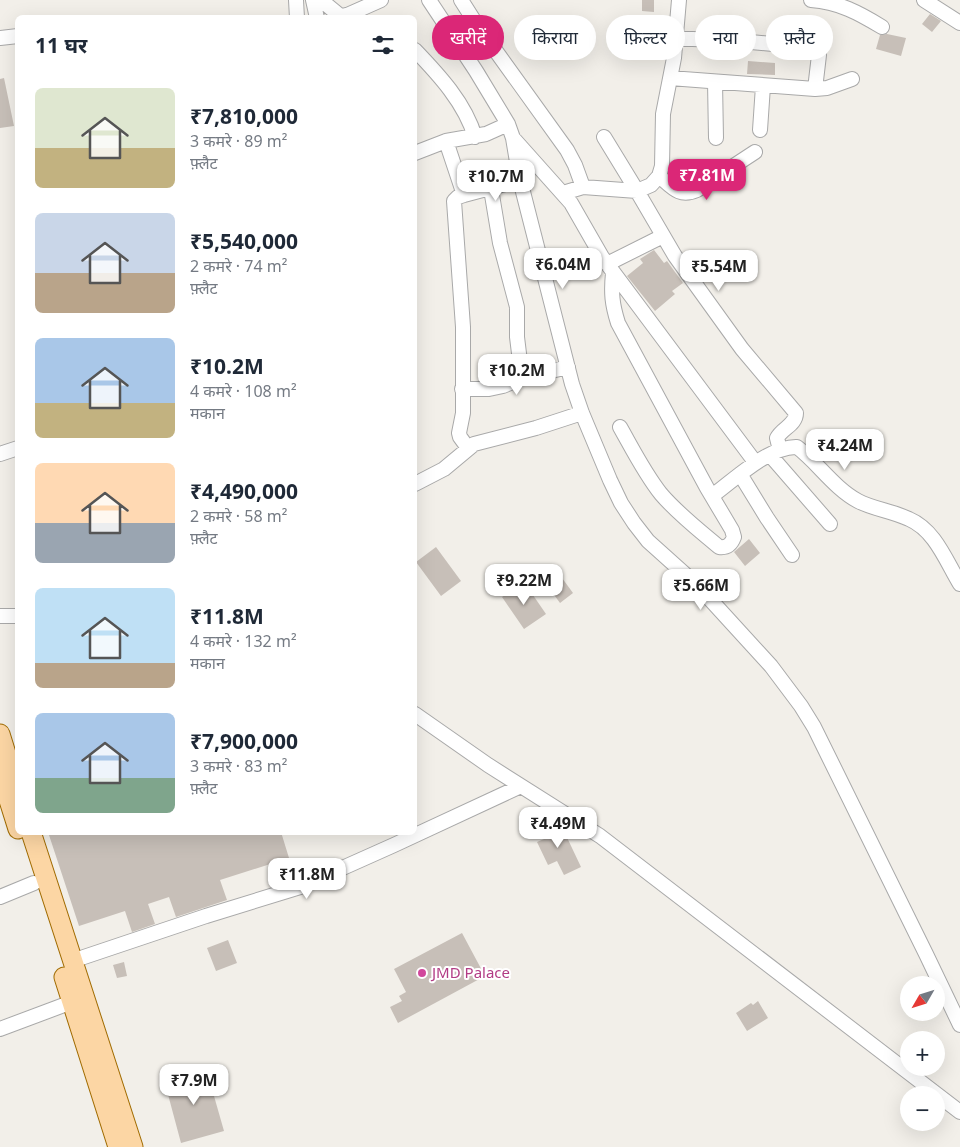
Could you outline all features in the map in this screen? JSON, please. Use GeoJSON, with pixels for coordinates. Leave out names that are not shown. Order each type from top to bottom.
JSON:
{"type":"FeatureCollection","features":[{"type":"Feature","properties":{"kind":"main road"},"geometry":{"type":"LineString","coordinates":[[0,734],[12,777],[15,803]]}},
{"type":"Feature","properties":{"kind":"main road"},"geometry":{"type":"LineString","coordinates":[[20,835],[118,1147]]}},
{"type":"Feature","properties":{"kind":"main road"},"geometry":{"type":"LineString","coordinates":[[32,835],[133,1147]]}},
{"type":"Feature","properties":{"kind":"street"},"geometry":{"type":"LineString","coordinates":[[296,0],[297,15]]}},
{"type":"Feature","properties":{"kind":"street"},"geometry":{"type":"LineString","coordinates":[[313,0],[316,15]]}},
{"type":"Feature","properties":{"kind":"street"},"geometry":{"type":"LineString","coordinates":[[321,0],[339,15]]}},
{"type":"Feature","properties":{"kind":"street"},"geometry":{"type":"LineString","coordinates":[[346,15],[359,4],[381,0]]}},
{"type":"Feature","properties":{"kind":"street"},"geometry":{"type":"LineString","coordinates":[[429,0],[476,70],[508,124],[514,138],[520,180],[568,367],[582,414],[621,503],[648,541],[697,585],[771,666],[801,706],[814,727],[960,1025]]}},
{"type":"Feature","properties":{"kind":"street"},"geometry":{"type":"LineString","coordinates":[[461,0],[567,150],[583,187]]}},
{"type":"Feature","properties":{"kind":"street"},"geometry":{"type":"LineString","coordinates":[[678,15],[679,0]]}},
{"type":"Feature","properties":{"kind":"street"},"geometry":{"type":"LineString","coordinates":[[811,0],[840,5],[854,10],[882,27]]}},
{"type":"Feature","properties":{"kind":"street"},"geometry":{"type":"LineString","coordinates":[[924,0],[960,23]]}},
{"type":"Feature","properties":{"kind":"street"},"geometry":{"type":"LineString","coordinates":[[0,38],[15,36]]}},
{"type":"Feature","properties":{"kind":"street"},"geometry":{"type":"LineString","coordinates":[[685,38],[815,48],[819,55],[815,89]]}},
{"type":"Feature","properties":{"kind":"street"},"geometry":{"type":"LineString","coordinates":[[417,52],[447,86],[472,127],[475,137]]}},
{"type":"Feature","properties":{"kind":"street"},"geometry":{"type":"LineString","coordinates":[[563,193],[583,187],[638,191],[651,185],[659,176],[662,166],[663,114],[673,60]]}},
{"type":"Feature","properties":{"kind":"street"},"geometry":{"type":"LineString","coordinates":[[670,78],[815,89],[827,88],[852,79]]}},
{"type":"Feature","properties":{"kind":"street"},"geometry":{"type":"LineString","coordinates":[[715,82],[716,138]]}},
{"type":"Feature","properties":{"kind":"street"},"geometry":{"type":"LineString","coordinates":[[760,130],[763,86]]}},
{"type":"Feature","properties":{"kind":"street"},"geometry":{"type":"LineString","coordinates":[[417,152],[453,139],[475,137],[508,124]]}},
{"type":"Feature","properties":{"kind":"street"},"geometry":{"type":"LineString","coordinates":[[514,138],[571,203],[610,268],[755,462]]}},
{"type":"Feature","properties":{"kind":"street"},"geometry":{"type":"LineString","coordinates":[[604,138],[638,191],[675,256],[742,349],[796,413],[796,418],[793,422],[779,433],[775,452],[830,524]]}},
{"type":"Feature","properties":{"kind":"street"},"geometry":{"type":"LineString","coordinates":[[453,139],[461,196]]}},
{"type":"Feature","properties":{"kind":"street"},"geometry":{"type":"LineString","coordinates":[[659,176],[678,192],[690,193],[755,152]]}},
{"type":"Feature","properties":{"kind":"street"},"geometry":{"type":"LineString","coordinates":[[464,442],[459,430],[463,413],[463,327],[454,201],[461,196],[520,180]]}},
{"type":"Feature","properties":{"kind":"street"},"geometry":{"type":"LineString","coordinates":[[491,189],[500,243],[517,307],[522,378]]}},
{"type":"Feature","properties":{"kind":"street"},"geometry":{"type":"LineString","coordinates":[[610,268],[663,236]]}},
{"type":"Feature","properties":{"kind":"street"},"geometry":{"type":"LineString","coordinates":[[610,268],[611,293],[618,324],[732,530],[734,537],[730,545],[719,547],[685,519],[661,493],[639,461],[620,427]]}},
{"type":"Feature","properties":{"kind":"street"},"geometry":{"type":"LineString","coordinates":[[462,389],[489,389],[503,386],[522,378],[568,367]]}},
{"type":"Feature","properties":{"kind":"street"},"geometry":{"type":"LineString","coordinates":[[417,483],[444,469],[464,442],[484,440],[536,428],[582,414]]}},
{"type":"Feature","properties":{"kind":"street"},"geometry":{"type":"LineString","coordinates":[[712,496],[755,462],[790,446],[798,447],[858,501],[909,519],[921,526],[930,534],[960,584]]}},
{"type":"Feature","properties":{"kind":"street"},"geometry":{"type":"LineString","coordinates":[[0,454],[15,449]]}},
{"type":"Feature","properties":{"kind":"street"},"geometry":{"type":"LineString","coordinates":[[740,474],[792,555]]}},
{"type":"Feature","properties":{"kind":"street"},"geometry":{"type":"LineString","coordinates":[[0,616],[15,616]]}},
{"type":"Feature","properties":{"kind":"street"},"geometry":{"type":"LineString","coordinates":[[417,715],[521,786],[600,836],[960,1112]]}},
{"type":"Feature","properties":{"kind":"street"},"geometry":{"type":"LineString","coordinates":[[72,961],[300,887],[394,846],[521,786]]}},
{"type":"Feature","properties":{"kind":"street"},"geometry":{"type":"LineString","coordinates":[[0,897],[34,883]]}},
{"type":"Feature","properties":{"kind":"street"},"geometry":{"type":"LineString","coordinates":[[0,1029],[72,1002]]}},
{"type":"Feature","properties":{"kind":"building"},"geometry":{"type":"Polygon","coordinates":[[[642,0],[654,0],[654,12],[642,11],[642,0]]]}},
{"type":"Feature","properties":{"kind":"building"},"geometry":{"type":"Polygon","coordinates":[[[930,14],[941,21],[932,32],[922,24],[930,14]]]}},
{"type":"Feature","properties":{"kind":"building"},"geometry":{"type":"Polygon","coordinates":[[[887,34],[906,38],[901,56],[876,49],[880,35],[887,34]]]}},
{"type":"Feature","properties":{"kind":"building"},"geometry":{"type":"Polygon","coordinates":[[[748,61],[775,63],[775,75],[747,74],[748,61]]]}},
{"type":"Feature","properties":{"kind":"building"},"geometry":{"type":"Polygon","coordinates":[[[4,78],[14,126],[0,128],[0,79],[4,78]]]}},
{"type":"Feature","properties":{"kind":"building"},"geometry":{"type":"Polygon","coordinates":[[[654,250],[664,263],[667,261],[683,283],[672,291],[675,294],[655,311],[627,276],[643,263],[640,259],[654,250]]]}},
{"type":"Feature","properties":{"kind":"building"},"geometry":{"type":"Polygon","coordinates":[[[749,539],[760,553],[745,566],[734,552],[749,539]]]}},
{"type":"Feature","properties":{"kind":"building"},"geometry":{"type":"Polygon","coordinates":[[[436,547],[461,581],[441,596],[417,561],[436,547]]]}},
{"type":"Feature","properties":{"kind":"building"},"geometry":{"type":"Polygon","coordinates":[[[554,567],[573,593],[560,603],[541,577],[554,567]]]}},
{"type":"Feature","properties":{"kind":"building"},"geometry":{"type":"Polygon","coordinates":[[[524,582],[546,614],[524,629],[502,597],[524,582]]]}},
{"type":"Feature","properties":{"kind":"building"},"geometry":{"type":"Polygon","coordinates":[[[550,822],[556,833],[563,829],[581,867],[564,875],[557,861],[548,865],[537,842],[544,839],[538,829],[550,822]]]}},
{"type":"Feature","properties":{"kind":"building"},"geometry":{"type":"Polygon","coordinates":[[[49,835],[282,835],[289,858],[220,880],[227,900],[176,917],[169,897],[148,904],[155,924],[132,932],[125,911],[79,926],[49,835]]]}},
{"type":"Feature","properties":{"kind":"building"},"geometry":{"type":"Polygon","coordinates":[[[462,933],[485,976],[398,1023],[390,1007],[402,1001],[399,996],[406,992],[394,969],[462,933]]]}},
{"type":"Feature","properties":{"kind":"building"},"geometry":{"type":"Polygon","coordinates":[[[228,940],[237,963],[216,971],[207,948],[228,940]]]}},
{"type":"Feature","properties":{"kind":"building"},"geometry":{"type":"Polygon","coordinates":[[[124,962],[127,976],[117,978],[113,965],[124,962]]]}},
{"type":"Feature","properties":{"kind":"building"},"geometry":{"type":"Polygon","coordinates":[[[758,1001],[768,1018],[747,1031],[736,1013],[751,1003],[753,1005],[758,1001]]]}},
{"type":"Feature","properties":{"kind":"building"},"geometry":{"type":"Polygon","coordinates":[[[206,1068],[224,1131],[181,1143],[165,1079],[206,1068]]]}},
{"type":"Feature","properties":{"kind":"place","name":"JMD Palace"},"geometry":{"type":"Point","coordinates":[422,973]}}]}
